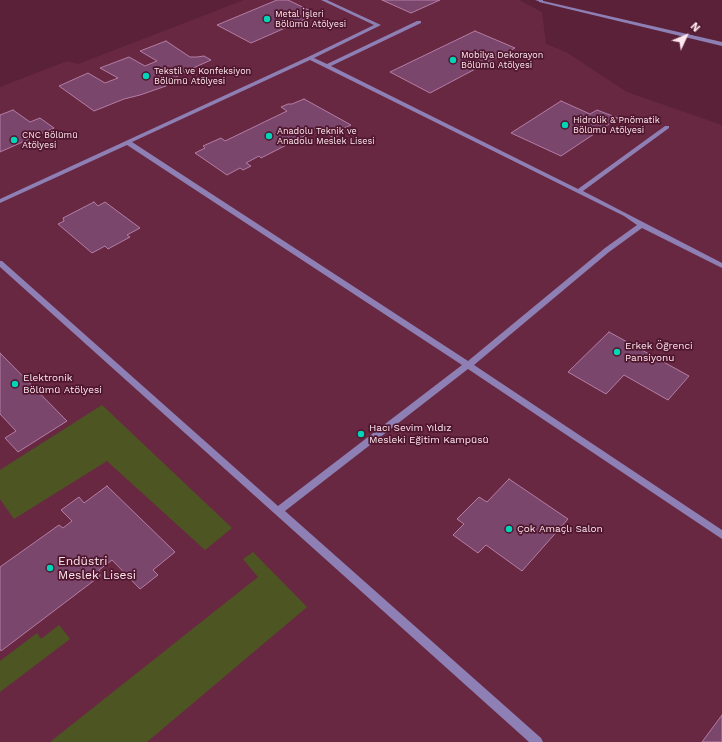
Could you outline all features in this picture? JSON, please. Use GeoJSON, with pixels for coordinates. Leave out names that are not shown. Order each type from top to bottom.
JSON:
{"type":"FeatureCollection","features":[{"type":"Feature","properties":{"kind":"street"},"geometry":{"type":"LineString","coordinates":[[0,201],[310,58],[378,25],[323,0]]}},
{"type":"Feature","properties":{"kind":"street"},"geometry":{"type":"LineString","coordinates":[[539,0],[722,44]]}},
{"type":"Feature","properties":{"kind":"street"},"geometry":{"type":"LineString","coordinates":[[327,66],[419,22]]}},
{"type":"Feature","properties":{"kind":"street"},"geometry":{"type":"LineString","coordinates":[[310,58],[626,215],[642,225],[722,266]]}},
{"type":"Feature","properties":{"kind":"street"},"geometry":{"type":"LineString","coordinates":[[578,192],[667,127]]}},
{"type":"Feature","properties":{"kind":"street"},"geometry":{"type":"LineString","coordinates":[[127,142],[468,365],[722,535]]}},
{"type":"Feature","properties":{"kind":"street"},"geometry":{"type":"LineString","coordinates":[[278,511],[468,365],[607,250],[642,225]]}},
{"type":"Feature","properties":{"kind":"street"},"geometry":{"type":"LineString","coordinates":[[0,263],[537,742]]}},
{"type":"Feature","properties":{"kind":"shaded area","name":"Hacı Sevim Yıldız Mesleki Eğitim Kampüsü"},"geometry":{"type":"Polygon","coordinates":[[[244,0],[519,0],[542,12],[546,44],[566,52],[627,92],[722,125],[722,742],[0,742],[0,87],[67,61],[78,64],[244,0]]]}},
{"type":"Feature","properties":{"kind":"green space"},"geometry":{"type":"Polygon","coordinates":[[[102,405],[232,528],[205,550],[107,461],[14,519],[0,499],[0,470],[102,405]]]}},
{"type":"Feature","properties":{"kind":"green space"},"geometry":{"type":"Polygon","coordinates":[[[253,552],[307,607],[147,742],[50,742],[258,577],[243,559],[253,552]]]}},
{"type":"Feature","properties":{"kind":"green space"},"geometry":{"type":"Polygon","coordinates":[[[59,625],[70,639],[0,692],[0,661],[37,633],[41,639],[59,625]]]}},
{"type":"Feature","properties":{"kind":"building","name":"Metal İşleri Bölümü Atölyesi"},"geometry":{"type":"Polygon","coordinates":[[[277,0],[288,0],[317,14],[251,43],[217,25],[277,0]]]}},
{"type":"Feature","properties":{"kind":"building"},"geometry":{"type":"Polygon","coordinates":[[[382,0],[440,0],[411,13],[382,0]]]}},
{"type":"Feature","properties":{"kind":"building","name":"Mobilya Dekorayon Bölümü Atölyesi"},"geometry":{"type":"Polygon","coordinates":[[[475,31],[515,48],[430,93],[390,72],[475,31]]]}},
{"type":"Feature","properties":{"kind":"building","name":"Tekstil ve Konfeksiyon Bölümü Atölyesi"},"geometry":{"type":"Polygon","coordinates":[[[166,41],[190,57],[204,56],[211,60],[180,74],[166,86],[124,99],[94,111],[59,86],[88,73],[105,83],[118,78],[100,68],[129,57],[145,66],[157,61],[140,51],[166,41]]]}},
{"type":"Feature","properties":{"kind":"building","name":"Anadolu Teknik ve Anadolu Meslek Lisesi"},"geometry":{"type":"Polygon","coordinates":[[[304,99],[351,125],[338,131],[342,133],[334,138],[316,128],[305,133],[308,134],[261,158],[259,156],[246,163],[251,166],[243,170],[240,168],[227,175],[195,153],[205,148],[203,146],[221,138],[225,141],[287,111],[281,107],[304,99]]]}},
{"type":"Feature","properties":{"kind":"building","name":"Hidrolik & Pnömatik Bölümü Atölyesi"},"geometry":{"type":"Polygon","coordinates":[[[561,101],[590,114],[597,110],[618,118],[561,156],[511,133],[561,101]]]}},
{"type":"Feature","properties":{"kind":"building","name":"CNC Bölümü Atölyesi"},"geometry":{"type":"Polygon","coordinates":[[[13,110],[30,122],[40,118],[54,128],[0,152],[0,115],[13,110]]]}},
{"type":"Feature","properties":{"kind":"building"},"geometry":{"type":"Polygon","coordinates":[[[94,202],[98,206],[105,202],[140,228],[127,235],[130,237],[108,249],[105,246],[92,253],[58,224],[64,221],[63,218],[94,202]]]}},
{"type":"Feature","properties":{"kind":"building","name":"Erkek Öğrenci Pansiyonu"},"geometry":{"type":"Polygon","coordinates":[[[609,332],[689,376],[668,400],[624,375],[606,394],[568,372],[609,332]]]}},
{"type":"Feature","properties":{"kind":"building","name":"Elektronik Bölümü Atölyesi"},"geometry":{"type":"Polygon","coordinates":[[[0,353],[67,421],[18,452],[5,438],[16,431],[0,414],[0,353]]]}},
{"type":"Feature","properties":{"kind":"building","name":"Çok Amaçlı Salon"},"geometry":{"type":"Polygon","coordinates":[[[509,479],[568,519],[522,571],[486,545],[478,553],[453,535],[464,524],[457,519],[479,497],[487,502],[509,479]]]}},
{"type":"Feature","properties":{"kind":"building","name":"Endüstri Meslek Lisesi"},"geometry":{"type":"Polygon","coordinates":[[[107,486],[175,552],[153,570],[158,575],[140,589],[112,560],[99,570],[100,576],[1,651],[0,567],[59,525],[63,528],[72,521],[61,510],[79,497],[84,503],[107,486]]]}},
{"type":"Feature","properties":{"kind":"building"},"geometry":{"type":"Polygon","coordinates":[[[722,715],[722,742],[702,742],[722,715]]]}},
{"type":"Feature","properties":{"kind":"place","name":"Metal İşleri Bölümü Atölyesi"},"geometry":{"type":"Point","coordinates":[267,19]}},
{"type":"Feature","properties":{"kind":"place","name":"Mobilya Dekorayon Bölümü Atölyesi"},"geometry":{"type":"Point","coordinates":[453,60]}},
{"type":"Feature","properties":{"kind":"place","name":"Tekstil ve Konfeksiyon Bölümü Atölyesi"},"geometry":{"type":"Point","coordinates":[146,76]}},
{"type":"Feature","properties":{"kind":"place","name":"Hidrolik & Pnömatik Bölümü Atölyesi"},"geometry":{"type":"Point","coordinates":[565,125]}},
{"type":"Feature","properties":{"kind":"place","name":"Anadolu Teknik ve Anadolu Meslek Lisesi"},"geometry":{"type":"Point","coordinates":[269,136]}},
{"type":"Feature","properties":{"kind":"place","name":"CNC Bölümü Atölyesi"},"geometry":{"type":"Point","coordinates":[14,140]}},
{"type":"Feature","properties":{"kind":"place","name":"Erkek Öğrenci Pansiyonu"},"geometry":{"type":"Point","coordinates":[617,352]}},
{"type":"Feature","properties":{"kind":"place","name":"Elektronik Bölümü Atölyesi"},"geometry":{"type":"Point","coordinates":[15,384]}},
{"type":"Feature","properties":{"kind":"place","name":"Hacı Sevim Yıldız Mesleki Eğitim Kampüsü"},"geometry":{"type":"Point","coordinates":[361,434]}},
{"type":"Feature","properties":{"kind":"place","name":"Çok Amaçlı Salon"},"geometry":{"type":"Point","coordinates":[509,529]}},
{"type":"Feature","properties":{"kind":"place","name":"Endüstri Meslek Lisesi"},"geometry":{"type":"Point","coordinates":[50,568]}}]}
